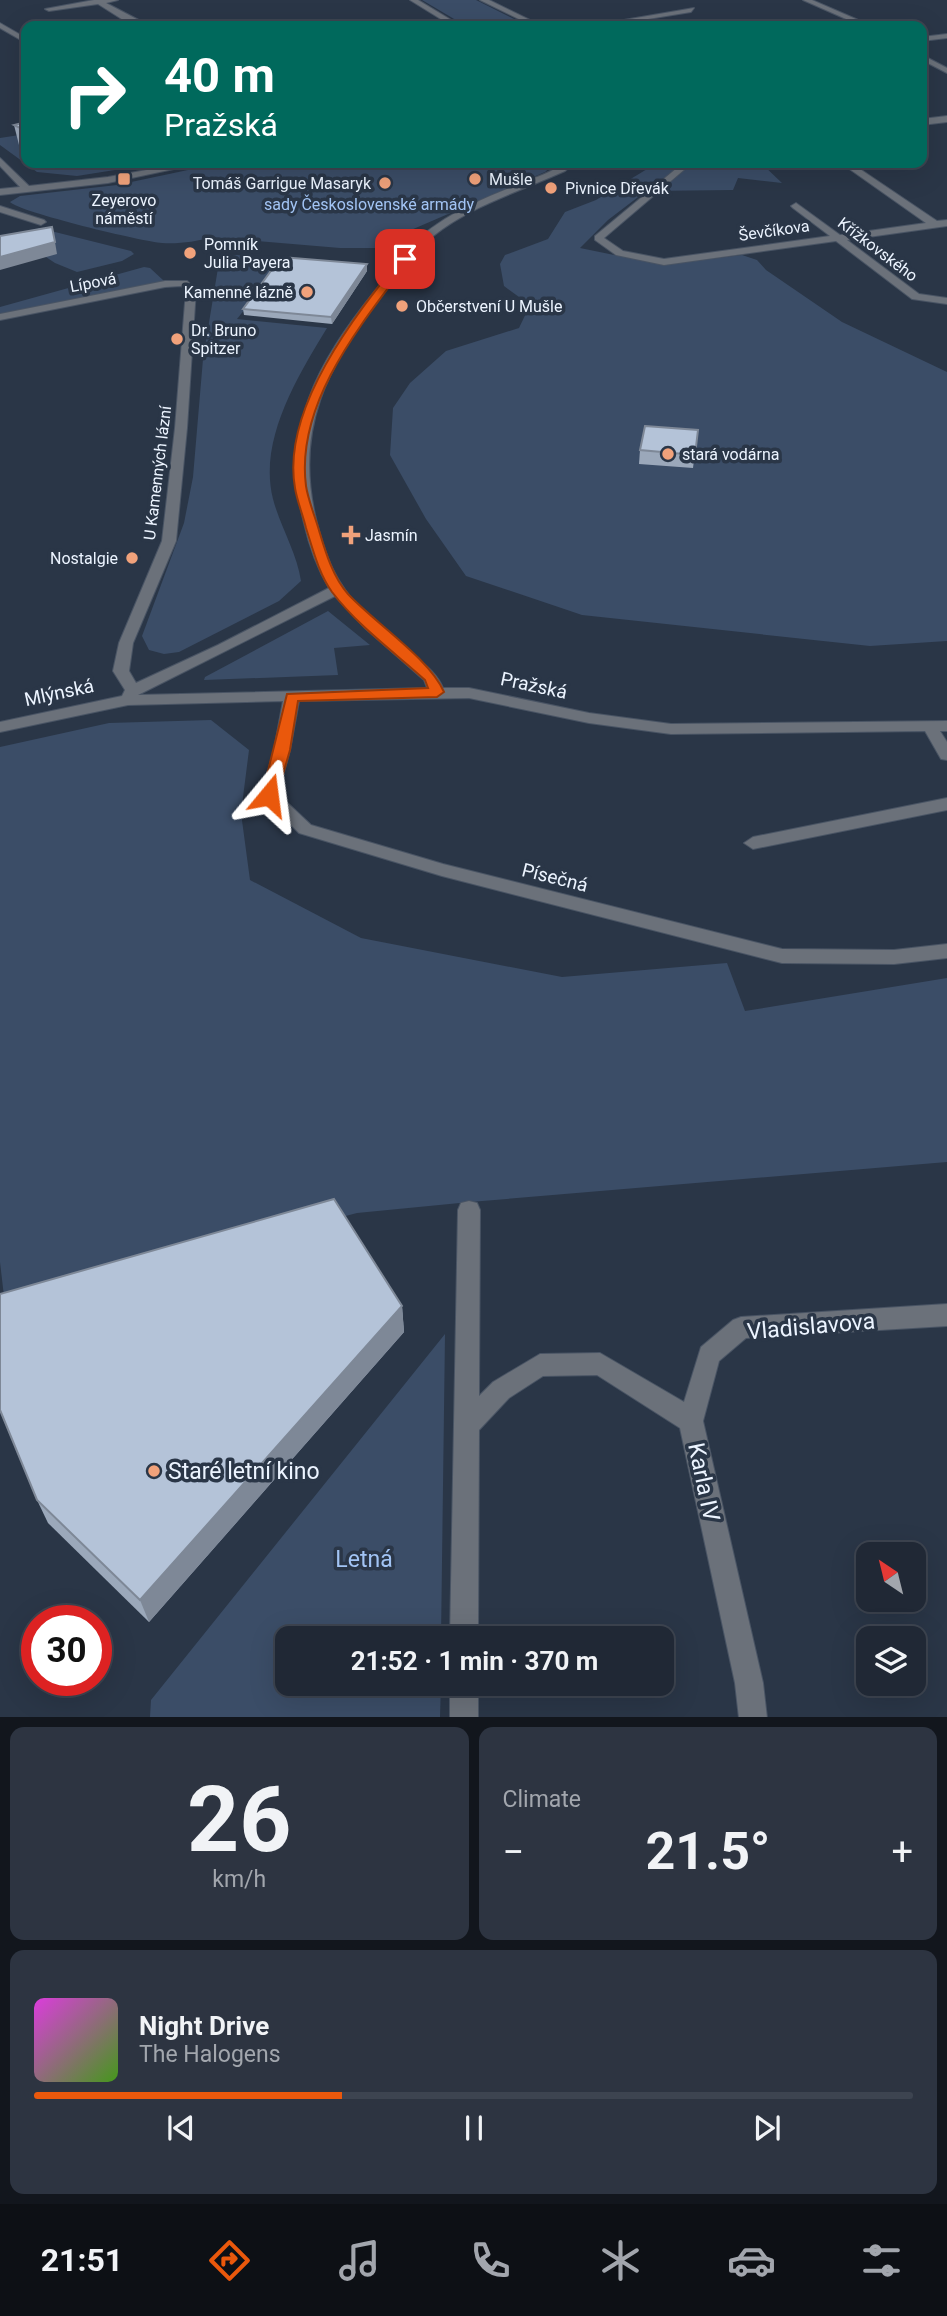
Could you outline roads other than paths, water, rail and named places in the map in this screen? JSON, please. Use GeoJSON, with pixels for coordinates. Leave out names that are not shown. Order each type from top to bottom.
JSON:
{"type":"FeatureCollection","features":[{"type":"Feature","properties":{"kind":"street"},"geometry":{"type":"LineString","coordinates":[[49,9],[115,0]]}},
{"type":"Feature","properties":{"kind":"street"},"geometry":{"type":"LineString","coordinates":[[413,0],[449,21]]}},
{"type":"Feature","properties":{"kind":"street"},"geometry":{"type":"LineString","coordinates":[[483,0],[527,21]]}},
{"type":"Feature","properties":{"kind":"street"},"geometry":{"type":"LineString","coordinates":[[806,0],[856,21]]}},
{"type":"Feature","properties":{"kind":"street"},"geometry":{"type":"LineString","coordinates":[[96,1],[131,21]]}},
{"type":"Feature","properties":{"kind":"street"},"geometry":{"type":"LineString","coordinates":[[624,21],[691,10]]}},
{"type":"Feature","properties":{"kind":"street"},"geometry":{"type":"LineString","coordinates":[[0,25],[21,38]]}},
{"type":"Feature","properties":{"kind":"street"},"geometry":{"type":"LineString","coordinates":[[927,38],[947,36]]}},
{"type":"Feature","properties":{"kind":"street"},"geometry":{"type":"LineString","coordinates":[[927,60],[947,71]]}},
{"type":"Feature","properties":{"kind":"street"},"geometry":{"type":"LineString","coordinates":[[927,66],[936,65]]}},
{"type":"Feature","properties":{"kind":"street"},"geometry":{"type":"LineString","coordinates":[[927,121],[947,119]]}},
{"type":"Feature","properties":{"kind":"street"},"geometry":{"type":"LineString","coordinates":[[0,161],[26,188]]}},
{"type":"Feature","properties":{"kind":"street"},"geometry":{"type":"LineString","coordinates":[[0,192],[108,180],[171,168]]}},
{"type":"Feature","properties":{"kind":"street"},"geometry":{"type":"LineString","coordinates":[[437,692],[431,678],[360,615],[337,589],[321,559],[305,511],[299,466],[306,420],[324,373],[374,298],[414,247],[447,222],[563,168]]}},
{"type":"Feature","properties":{"kind":"street","name":"Ševčíkova"},"geometry":{"type":"LineString","coordinates":[[682,168],[598,238],[607,249],[664,262],[947,223]]}},
{"type":"Feature","properties":{"kind":"street"},"geometry":{"type":"LineString","coordinates":[[852,168],[934,224]]}},
{"type":"Feature","properties":{"kind":"street","name":"Křížkovského"},"geometry":{"type":"LineString","coordinates":[[796,206],[916,297],[947,301]]}},
{"type":"Feature","properties":{"kind":"street"},"geometry":{"type":"LineString","coordinates":[[0,209],[41,222]]}},
{"type":"Feature","properties":{"kind":"street","name":"Lípová"},"geometry":{"type":"LineString","coordinates":[[0,317],[165,284],[183,284],[191,289]]}},
{"type":"Feature","properties":{"kind":"street","name":"U Kamenných lázní"},"geometry":{"type":"LineString","coordinates":[[130,695],[121,671],[126,643],[169,541],[184,400],[191,289]]}},
{"type":"Feature","properties":{"kind":"street"},"geometry":{"type":"LineString","coordinates":[[130,695],[337,589]]}},
{"type":"Feature","properties":{"kind":"street","name":"Pražská"},"geometry":{"type":"LineString","coordinates":[[130,695],[292,697],[469,693],[589,718],[671,729],[939,727],[947,755]]}},
{"type":"Feature","properties":{"kind":"street","name":"Mlýnská"},"geometry":{"type":"LineString","coordinates":[[0,727],[130,695]]}},
{"type":"Feature","properties":{"kind":"street","name":"Písečná"},"geometry":{"type":"LineString","coordinates":[[292,697],[282,750],[269,795],[305,829],[442,870],[782,956],[894,957],[947,951]]}},
{"type":"Feature","properties":{"kind":"street"},"geometry":{"type":"LineString","coordinates":[[753,843],[947,804]]}},
{"type":"Feature","properties":{"kind":"street"},"geometry":{"type":"LineString","coordinates":[[464,1626],[468,1210]]}},
{"type":"Feature","properties":{"kind":"street","name":"Vladislavova"},"geometry":{"type":"LineString","coordinates":[[691,1421],[709,1355],[741,1328],[947,1315]]}},
{"type":"Feature","properties":{"kind":"street","name":"Karla IV"},"geometry":{"type":"LineString","coordinates":[[468,1424],[501,1390],[540,1365],[600,1364],[691,1421],[749,1683],[753,1717]]}},
{"type":"Feature","properties":{"kind":"street"},"geometry":{"type":"LineString","coordinates":[[464,1696],[464,1717]]}},
{"type":"Feature","properties":{"kind":"place","name":"Zeyerovo náměstí"},"geometry":{"type":"Point","coordinates":[124,179]}},
{"type":"Feature","properties":{"kind":"place","name":"Mušle"},"geometry":{"type":"Point","coordinates":[475,179]}},
{"type":"Feature","properties":{"kind":"place","name":"Tomáš Garrigue Masaryk"},"geometry":{"type":"Point","coordinates":[385,183]}},
{"type":"Feature","properties":{"kind":"place","name":"Pivnice Dřevák"},"geometry":{"type":"Point","coordinates":[551,188]}},
{"type":"Feature","properties":{"kind":"place","name":"Pomník Julia Payera"},"geometry":{"type":"Point","coordinates":[190,253]}},
{"type":"Feature","properties":{"kind":"place","name":"Kamenné lázně"},"geometry":{"type":"Point","coordinates":[307,292]}},
{"type":"Feature","properties":{"kind":"place","name":"Občerstvení U Mušle"},"geometry":{"type":"Point","coordinates":[402,306]}},
{"type":"Feature","properties":{"kind":"place","name":"Dr. Bruno Spitzer"},"geometry":{"type":"Point","coordinates":[177,339]}},
{"type":"Feature","properties":{"kind":"place","name":"stará vodárna"},"geometry":{"type":"Point","coordinates":[668,454]}},
{"type":"Feature","properties":{"kind":"place","name":"Jasmín"},"geometry":{"type":"Point","coordinates":[351,535]}},
{"type":"Feature","properties":{"kind":"place","name":"Nostalgie"},"geometry":{"type":"Point","coordinates":[132,558]}},
{"type":"Feature","properties":{"kind":"place","name":"Staré letní kino"},"geometry":{"type":"Point","coordinates":[154,1471]}},
{"type":"Feature","properties":{"kind":"park label","name":"sady Československé armády"},"geometry":{"type":"Point","coordinates":[369,204]}},
{"type":"Feature","properties":{"kind":"park label","name":"Letná"},"geometry":{"type":"Point","coordinates":[364,1559]}}]}
